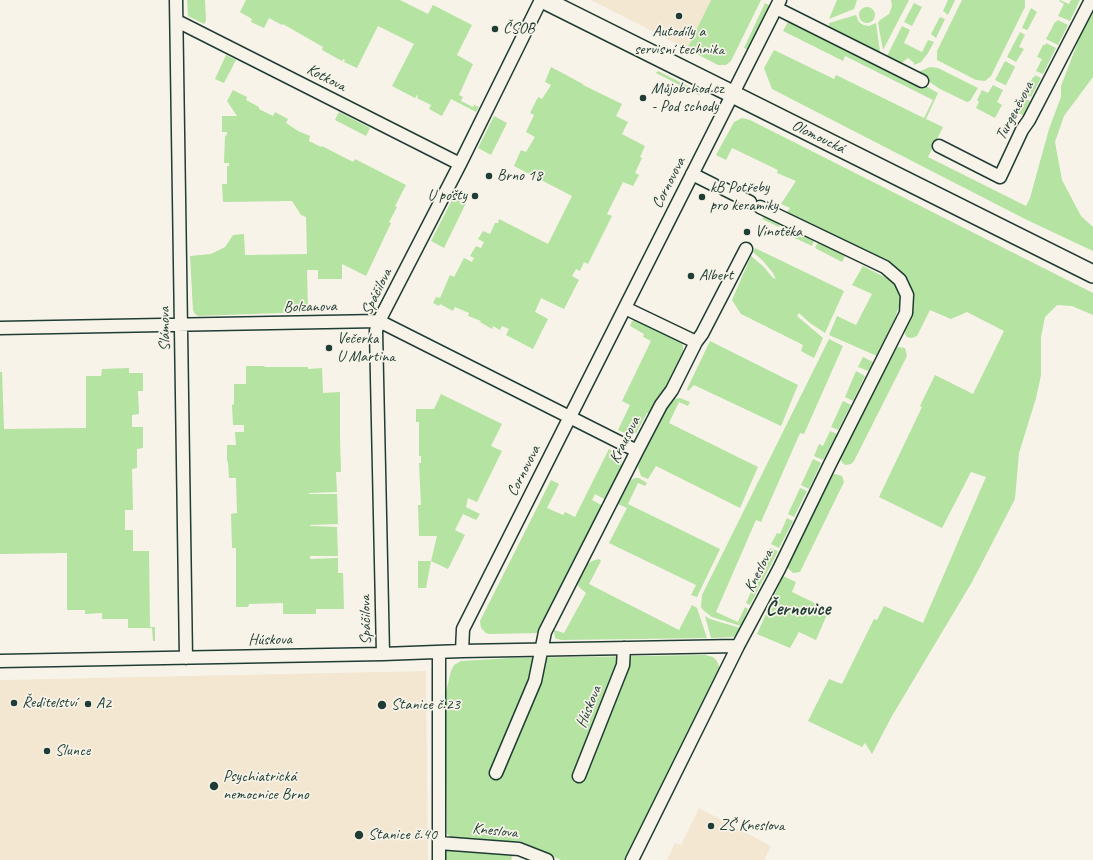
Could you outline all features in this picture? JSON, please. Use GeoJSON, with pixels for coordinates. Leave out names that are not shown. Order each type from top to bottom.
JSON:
{"type":"FeatureCollection","features":[{"type":"Feature","properties":{"kind":"main road","name":"Olomoucká"},"geometry":{"type":"LineString","coordinates":[[542,0],[1093,274]]}},
{"type":"Feature","properties":{"kind":"street","name":"Slámova"},"geometry":{"type":"LineString","coordinates":[[176,0],[186,658]]}},
{"type":"Feature","properties":{"kind":"street","name":"Spáčilova"},"geometry":{"type":"LineString","coordinates":[[383,654],[376,331],[379,321],[542,0]]}},
{"type":"Feature","properties":{"kind":"street","name":"Turgeněvova"},"geometry":{"type":"LineString","coordinates":[[939,146],[1000,177],[1022,130],[1029,120],[1091,0]]}},
{"type":"Feature","properties":{"kind":"street"},"geometry":{"type":"LineString","coordinates":[[732,94],[778,4],[922,81]]}},
{"type":"Feature","properties":{"kind":"street","name":"Kotkova"},"geometry":{"type":"LineString","coordinates":[[177,21],[460,164]]}},
{"type":"Feature","properties":{"kind":"street","name":"Cornovova"},"geometry":{"type":"LineString","coordinates":[[462,651],[464,629],[732,94]]}},
{"type":"Feature","properties":{"kind":"street","name":"Kneslova"},"geometry":{"type":"LineString","coordinates":[[632,860],[906,313],[907,294],[900,280],[885,267],[692,174]]}},
{"type":"Feature","properties":{"kind":"street","name":"Krausova"},"geometry":{"type":"LineString","coordinates":[[541,650],[545,632],[637,451],[661,405],[672,390],[746,249]]}},
{"type":"Feature","properties":{"kind":"street"},"geometry":{"type":"LineString","coordinates":[[625,308],[696,342]]}},
{"type":"Feature","properties":{"kind":"street","name":"Bolzanova"},"geometry":{"type":"LineString","coordinates":[[0,328],[181,326],[379,321],[637,451]]}},
{"type":"Feature","properties":{"kind":"street","name":"Húskova"},"geometry":{"type":"LineString","coordinates":[[0,661],[738,646]]}},
{"type":"Feature","properties":{"kind":"street","name":"Húskova"},"geometry":{"type":"LineString","coordinates":[[579,776],[623,665],[624,648]]}},
{"type":"Feature","properties":{"kind":"street"},"geometry":{"type":"LineString","coordinates":[[496,773],[535,680],[541,650]]}},
{"type":"Feature","properties":{"kind":"street"},"geometry":{"type":"LineString","coordinates":[[439,653],[439,860]]}},
{"type":"Feature","properties":{"kind":"street","name":"Kneslova"},"geometry":{"type":"LineString","coordinates":[[438,843],[519,849],[547,860]]}},
{"type":"Feature","properties":{"kind":"shaded area"},"geometry":{"type":"Polygon","coordinates":[[[591,0],[711,0],[687,49],[591,0]]]}},
{"type":"Feature","properties":{"kind":"shaded area","name":"Psychiatrická nemocnice Brno"},"geometry":{"type":"Polygon","coordinates":[[[426,671],[428,860],[0,860],[0,680],[426,671]]]}},
{"type":"Feature","properties":{"kind":"shaded area","name":"ZŠ Kneslova"},"geometry":{"type":"Polygon","coordinates":[[[699,808],[771,846],[764,860],[667,860],[675,843],[681,845],[699,808]]]}},
{"type":"Feature","properties":{"kind":"green space"},"geometry":{"type":"Polygon","coordinates":[[[187,0],[205,0],[206,21],[204,24],[188,16],[187,0]]]}},
{"type":"Feature","properties":{"kind":"green space"},"geometry":{"type":"Polygon","coordinates":[[[246,0],[400,0],[428,14],[433,5],[472,25],[457,55],[473,64],[459,95],[463,97],[461,101],[473,107],[474,105],[479,107],[476,112],[451,99],[442,116],[429,109],[431,105],[417,98],[417,95],[415,98],[392,86],[414,44],[378,26],[357,68],[344,62],[345,60],[343,59],[342,61],[322,50],[323,47],[283,24],[282,25],[269,18],[264,28],[251,22],[252,19],[240,12],[246,0]]]}},
{"type":"Feature","properties":{"kind":"green space"},"geometry":{"type":"Polygon","coordinates":[[[711,0],[761,0],[731,61],[726,65],[718,65],[687,49],[711,0]]]}},
{"type":"Feature","properties":{"kind":"green space"},"geometry":{"type":"Polygon","coordinates":[[[837,0],[857,0],[854,9],[829,19],[837,0]]]}},
{"type":"Feature","properties":{"kind":"green space"},"geometry":{"type":"Polygon","coordinates":[[[891,0],[909,0],[883,50],[878,23],[889,14],[892,6],[891,0]]]}},
{"type":"Feature","properties":{"kind":"green space"},"geometry":{"type":"Polygon","coordinates":[[[948,0],[955,0],[948,15],[943,11],[948,0]]]}},
{"type":"Feature","properties":{"kind":"green space"},"geometry":{"type":"Polygon","coordinates":[[[962,0],[1025,0],[1025,7],[991,76],[985,81],[976,80],[937,60],[937,51],[962,0]]]}},
{"type":"Feature","properties":{"kind":"green space"},"geometry":{"type":"Polygon","coordinates":[[[1060,0],[1069,4],[1071,0],[1080,0],[1070,21],[1058,16],[1064,4],[1059,1],[1060,0]]]}},
{"type":"Feature","properties":{"kind":"green space"},"geometry":{"type":"Polygon","coordinates":[[[765,3],[770,6],[749,50],[744,48],[765,3]]]}},
{"type":"Feature","properties":{"kind":"green space"},"geometry":{"type":"Polygon","coordinates":[[[914,3],[922,7],[912,26],[904,22],[914,3]]]}},
{"type":"Feature","properties":{"kind":"green space"},"geometry":{"type":"Polygon","coordinates":[[[864,7],[870,7],[875,12],[873,21],[870,23],[864,23],[859,18],[859,12],[864,7]]]}},
{"type":"Feature","properties":{"kind":"green space"},"geometry":{"type":"Polygon","coordinates":[[[1031,8],[1037,12],[1027,30],[1022,28],[1031,8]]]}},
{"type":"Feature","properties":{"kind":"green space"},"geometry":{"type":"Polygon","coordinates":[[[1093,8],[1093,77],[1064,116],[1055,142],[1062,180],[1081,216],[1093,227],[1093,251],[1025,219],[772,89],[764,68],[774,50],[834,79],[836,75],[924,118],[933,100],[845,56],[843,61],[783,31],[789,20],[924,85],[938,93],[926,119],[943,127],[928,157],[1026,206],[1030,198],[1049,129],[1061,97],[1061,86],[1081,34],[1093,8]]]}},
{"type":"Feature","properties":{"kind":"green space"},"geometry":{"type":"Polygon","coordinates":[[[856,15],[859,22],[863,25],[869,26],[876,23],[880,52],[874,53],[829,28],[829,23],[856,15]]]}},
{"type":"Feature","properties":{"kind":"green space"},"geometry":{"type":"Polygon","coordinates":[[[940,17],[945,19],[936,38],[931,34],[940,17]]]}},
{"type":"Feature","properties":{"kind":"green space"},"geometry":{"type":"Polygon","coordinates":[[[1058,20],[1068,25],[1058,45],[1046,39],[1055,22],[1058,20]]]}},
{"type":"Feature","properties":{"kind":"green space"},"geometry":{"type":"Polygon","coordinates":[[[902,26],[910,30],[904,43],[922,52],[928,40],[934,42],[921,62],[914,65],[914,63],[908,58],[898,64],[885,60],[902,26]]]}},
{"type":"Feature","properties":{"kind":"green space"},"geometry":{"type":"Polygon","coordinates":[[[1020,32],[1025,35],[1019,47],[1024,49],[1016,62],[1007,57],[1020,32]]]}},
{"type":"Feature","properties":{"kind":"green space"},"geometry":{"type":"Polygon","coordinates":[[[1046,43],[1056,48],[1043,74],[1036,71],[1042,59],[1037,57],[1043,45],[1046,43]]]}},
{"type":"Feature","properties":{"kind":"green space"},"geometry":{"type":"Polygon","coordinates":[[[226,55],[236,60],[224,83],[215,79],[226,55]]]}},
{"type":"Feature","properties":{"kind":"green space"},"geometry":{"type":"Polygon","coordinates":[[[1005,61],[1015,67],[1006,85],[995,80],[1005,61]]]}},
{"type":"Feature","properties":{"kind":"green space"},"geometry":{"type":"Polygon","coordinates":[[[551,67],[622,104],[616,116],[628,122],[622,134],[645,146],[640,157],[642,158],[635,173],[639,175],[633,186],[623,182],[607,214],[612,216],[588,264],[584,262],[580,271],[576,269],[572,276],[579,280],[564,309],[541,298],[535,312],[548,319],[533,349],[506,335],[509,329],[502,326],[500,330],[493,326],[492,329],[480,322],[481,321],[468,316],[469,313],[455,307],[453,311],[440,304],[439,306],[433,303],[436,297],[440,298],[450,275],[454,277],[464,258],[472,262],[474,258],[470,256],[476,246],[481,248],[484,242],[478,239],[483,231],[490,234],[495,223],[498,223],[499,219],[548,244],[572,196],[514,166],[521,150],[526,152],[535,137],[526,132],[534,115],[530,113],[538,97],[542,99],[551,85],[545,82],[551,67]]]}},
{"type":"Feature","properties":{"kind":"green space"},"geometry":{"type":"Polygon","coordinates":[[[930,67],[938,68],[978,88],[970,101],[967,102],[940,89],[916,73],[930,67]]]}},
{"type":"Feature","properties":{"kind":"green space"},"geometry":{"type":"Polygon","coordinates":[[[658,71],[702,93],[699,95],[656,73],[658,71]]]}},
{"type":"Feature","properties":{"kind":"green space"},"geometry":{"type":"Polygon","coordinates":[[[1035,75],[1041,78],[1031,97],[1024,94],[1035,75]]]}},
{"type":"Feature","properties":{"kind":"green space"},"geometry":{"type":"Polygon","coordinates":[[[993,85],[1003,90],[997,102],[1002,105],[995,118],[976,108],[979,102],[977,100],[982,90],[988,93],[993,85]]]}},
{"type":"Feature","properties":{"kind":"green space"},"geometry":{"type":"Polygon","coordinates":[[[233,90],[247,97],[246,100],[259,107],[259,109],[273,116],[275,112],[288,119],[286,123],[298,131],[310,136],[309,141],[353,162],[355,159],[406,185],[395,206],[397,207],[389,222],[391,223],[366,276],[342,264],[342,279],[318,279],[318,270],[307,270],[308,312],[198,316],[193,310],[190,256],[211,254],[225,247],[233,235],[244,234],[245,255],[307,254],[306,217],[301,215],[292,201],[223,202],[222,184],[227,184],[227,166],[229,166],[229,163],[224,163],[225,136],[227,135],[227,132],[222,132],[222,116],[237,116],[227,101],[233,90]]]}},
{"type":"Feature","properties":{"kind":"green space"},"geometry":{"type":"Polygon","coordinates":[[[1024,98],[1030,101],[1023,115],[1015,112],[1021,100],[1024,98]]]}},
{"type":"Feature","properties":{"kind":"green space"},"geometry":{"type":"Polygon","coordinates":[[[339,112],[370,128],[366,136],[335,120],[339,112]]]}},
{"type":"Feature","properties":{"kind":"green space"},"geometry":{"type":"Polygon","coordinates":[[[494,116],[507,123],[491,155],[478,148],[494,116]]]}},
{"type":"Feature","properties":{"kind":"green space"},"geometry":{"type":"Polygon","coordinates":[[[742,118],[750,120],[1093,293],[1093,315],[1072,306],[1057,305],[1045,317],[1041,337],[1041,375],[1036,398],[1019,453],[1015,499],[972,582],[892,716],[872,754],[865,743],[862,747],[808,721],[829,679],[842,684],[874,619],[877,620],[884,606],[923,623],[986,477],[971,472],[942,528],[879,497],[922,407],[920,406],[935,375],[973,394],[1004,331],[967,312],[951,319],[930,310],[917,336],[912,338],[907,337],[904,330],[910,319],[891,265],[787,212],[790,208],[781,204],[796,181],[777,173],[778,170],[732,148],[726,160],[716,155],[734,122],[742,118]]]}},
{"type":"Feature","properties":{"kind":"green space"},"geometry":{"type":"Polygon","coordinates":[[[454,196],[466,203],[444,248],[431,241],[454,196]]]}},
{"type":"Feature","properties":{"kind":"green space"},"geometry":{"type":"Polygon","coordinates":[[[764,216],[780,225],[779,227],[762,219],[764,216]]]}},
{"type":"Feature","properties":{"kind":"green space"},"geometry":{"type":"Polygon","coordinates":[[[784,226],[814,241],[812,246],[782,232],[784,226]]]}},
{"type":"Feature","properties":{"kind":"green space"},"geometry":{"type":"Polygon","coordinates":[[[818,242],[845,256],[842,262],[815,248],[818,242]]]}},
{"type":"Feature","properties":{"kind":"green space"},"geometry":{"type":"Polygon","coordinates":[[[755,248],[844,291],[825,333],[810,323],[799,313],[797,316],[823,338],[814,358],[801,351],[803,345],[741,314],[732,300],[751,256],[764,267],[772,277],[776,279],[763,261],[753,252],[755,248]]]}},
{"type":"Feature","properties":{"kind":"green space"},"geometry":{"type":"Polygon","coordinates":[[[863,266],[892,281],[897,289],[900,299],[895,318],[877,356],[829,335],[837,316],[856,325],[872,294],[852,285],[863,266]]]}},
{"type":"Feature","properties":{"kind":"green space"},"geometry":{"type":"Polygon","coordinates":[[[637,319],[680,339],[683,346],[683,352],[652,415],[647,413],[636,433],[632,436],[618,430],[630,405],[622,401],[651,341],[643,337],[644,334],[630,326],[632,321],[637,319]]]}},
{"type":"Feature","properties":{"kind":"green space"},"geometry":{"type":"Polygon","coordinates":[[[829,339],[843,346],[804,434],[800,433],[761,522],[756,520],[716,612],[738,622],[745,607],[748,609],[741,626],[712,617],[701,607],[702,595],[829,339]]]}},
{"type":"Feature","properties":{"kind":"green space"},"geometry":{"type":"Polygon","coordinates":[[[710,341],[798,385],[781,426],[694,385],[688,391],[687,389],[710,341]]]}},
{"type":"Feature","properties":{"kind":"green space"},"geometry":{"type":"Polygon","coordinates":[[[898,347],[905,348],[907,356],[854,461],[851,464],[845,465],[841,461],[841,455],[894,349],[898,347]]]}},
{"type":"Feature","properties":{"kind":"green space"},"geometry":{"type":"Polygon","coordinates":[[[863,357],[873,362],[868,371],[858,367],[863,357]]]}},
{"type":"Feature","properties":{"kind":"green space"},"geometry":{"type":"Polygon","coordinates":[[[246,366],[308,367],[308,369],[322,368],[323,393],[340,392],[341,472],[336,472],[337,492],[309,493],[337,494],[338,524],[310,526],[337,527],[338,556],[310,556],[310,559],[338,558],[338,573],[343,573],[344,609],[316,609],[316,614],[283,614],[283,603],[249,604],[248,607],[236,607],[236,548],[232,548],[231,514],[237,513],[236,478],[229,478],[227,445],[236,445],[235,432],[244,432],[244,425],[233,425],[232,405],[234,404],[234,384],[246,384],[246,366]]]}},
{"type":"Feature","properties":{"kind":"green space"},"geometry":{"type":"Polygon","coordinates":[[[129,368],[129,373],[143,373],[143,391],[138,391],[139,414],[132,415],[132,427],[143,427],[143,448],[137,449],[137,468],[132,469],[133,510],[125,510],[125,530],[133,530],[133,551],[149,551],[150,627],[155,627],[155,641],[153,641],[152,628],[128,628],[128,619],[102,619],[102,613],[85,614],[85,610],[67,610],[67,553],[0,554],[0,372],[2,372],[4,429],[86,428],[86,376],[101,376],[102,369],[129,368]]]}},
{"type":"Feature","properties":{"kind":"green space"},"geometry":{"type":"Polygon","coordinates":[[[856,371],[865,376],[853,401],[845,397],[856,371]]]}},
{"type":"Feature","properties":{"kind":"green space"},"geometry":{"type":"Polygon","coordinates":[[[441,394],[502,424],[491,446],[502,451],[477,502],[468,498],[466,507],[480,514],[476,520],[463,514],[455,530],[465,535],[448,569],[431,561],[437,536],[419,536],[418,505],[421,505],[419,463],[421,463],[421,456],[419,456],[419,422],[416,422],[416,409],[434,409],[441,394]]]}},
{"type":"Feature","properties":{"kind":"green space"},"geometry":{"type":"Polygon","coordinates":[[[680,398],[690,402],[688,406],[679,402],[669,423],[758,467],[740,508],[656,466],[648,479],[641,476],[638,467],[641,456],[664,407],[674,399],[680,398]]]}},
{"type":"Feature","properties":{"kind":"green space"},"geometry":{"type":"Polygon","coordinates":[[[843,401],[851,405],[838,430],[831,427],[843,401]]]}},
{"type":"Feature","properties":{"kind":"green space"},"geometry":{"type":"Polygon","coordinates":[[[830,431],[837,434],[823,460],[814,456],[819,444],[823,446],[830,431]]]}},
{"type":"Feature","properties":{"kind":"green space"},"geometry":{"type":"Polygon","coordinates":[[[609,449],[612,451],[609,458],[620,463],[622,459],[621,469],[606,500],[595,494],[592,500],[603,506],[540,633],[486,633],[481,628],[480,621],[551,480],[559,484],[547,508],[563,515],[565,512],[575,517],[609,449]]]}},
{"type":"Feature","properties":{"kind":"green space"},"geometry":{"type":"Polygon","coordinates":[[[813,459],[821,463],[809,489],[801,485],[813,459]]]}},
{"type":"Feature","properties":{"kind":"green space"},"geometry":{"type":"Polygon","coordinates":[[[835,474],[842,476],[844,482],[800,572],[793,573],[788,568],[788,564],[831,475],[835,474]]]}},
{"type":"Feature","properties":{"kind":"green space"},"geometry":{"type":"Polygon","coordinates":[[[639,478],[647,483],[645,486],[638,483],[628,504],[720,549],[697,597],[691,595],[696,585],[609,543],[627,508],[618,504],[631,480],[639,478]]]}},
{"type":"Feature","properties":{"kind":"green space"},"geometry":{"type":"Polygon","coordinates":[[[800,488],[807,491],[794,517],[788,514],[800,488]]]}},
{"type":"Feature","properties":{"kind":"green space"},"geometry":{"type":"Polygon","coordinates":[[[787,518],[793,521],[779,548],[771,544],[777,533],[780,534],[787,518]]]}},
{"type":"Feature","properties":{"kind":"green space"},"geometry":{"type":"Polygon","coordinates":[[[770,548],[778,551],[750,605],[746,603],[770,548]]]}},
{"type":"Feature","properties":{"kind":"green space"},"geometry":{"type":"Polygon","coordinates":[[[599,559],[601,561],[589,584],[679,630],[692,605],[697,608],[707,638],[561,640],[555,638],[554,630],[564,633],[586,593],[576,582],[583,567],[592,561],[599,559]]]}},
{"type":"Feature","properties":{"kind":"green space"},"geometry":{"type":"Polygon","coordinates":[[[418,561],[431,561],[426,588],[418,588],[418,561]]]}},
{"type":"Feature","properties":{"kind":"green space"},"geometry":{"type":"Polygon","coordinates":[[[783,576],[796,582],[792,592],[829,610],[816,640],[799,632],[790,648],[757,634],[783,576]]]}},
{"type":"Feature","properties":{"kind":"green space"},"geometry":{"type":"Polygon","coordinates":[[[705,616],[710,619],[740,628],[738,634],[733,637],[711,638],[705,616]]]}},
{"type":"Feature","properties":{"kind":"green space"},"geometry":{"type":"Polygon","coordinates":[[[705,655],[713,657],[717,661],[720,669],[626,860],[561,860],[519,841],[517,846],[463,840],[451,837],[447,834],[445,696],[451,671],[454,665],[461,661],[512,658],[705,655]]]}},
{"type":"Feature","properties":{"kind":"green space"},"geometry":{"type":"Polygon","coordinates":[[[451,847],[514,853],[511,860],[444,860],[444,855],[451,847]]]}},
{"type":"Feature","properties":{"kind":"place","name":"Autodíly a servisní technika"},"geometry":{"type":"Point","coordinates":[679,16]}},
{"type":"Feature","properties":{"kind":"place","name":"ČSOB"},"geometry":{"type":"Point","coordinates":[495,29]}},
{"type":"Feature","properties":{"kind":"place","name":"Můjobchod.cz - Pod schody"},"geometry":{"type":"Point","coordinates":[643,98]}},
{"type":"Feature","properties":{"kind":"place","name":"Brno 18"},"geometry":{"type":"Point","coordinates":[489,176]}},
{"type":"Feature","properties":{"kind":"place","name":"U pošty"},"geometry":{"type":"Point","coordinates":[475,196]}},
{"type":"Feature","properties":{"kind":"place","name":"kB Potřeby pro keramiky"},"geometry":{"type":"Point","coordinates":[702,197]}},
{"type":"Feature","properties":{"kind":"place","name":"Vinotéka"},"geometry":{"type":"Point","coordinates":[747,232]}},
{"type":"Feature","properties":{"kind":"place","name":"Albert"},"geometry":{"type":"Point","coordinates":[691,276]}},
{"type":"Feature","properties":{"kind":"place","name":"Večerka U Martina"},"geometry":{"type":"Point","coordinates":[329,348]}},
{"type":"Feature","properties":{"kind":"place","name":"Ředitelství"},"geometry":{"type":"Point","coordinates":[14,703]}},
{"type":"Feature","properties":{"kind":"place","name":"A2"},"geometry":{"type":"Point","coordinates":[88,704]}},
{"type":"Feature","properties":{"kind":"place","name":"Stanice č.23"},"geometry":{"type":"Point","coordinates":[382,705]}},
{"type":"Feature","properties":{"kind":"place","name":"Slunce"},"geometry":{"type":"Point","coordinates":[47,751]}},
{"type":"Feature","properties":{"kind":"place","name":"Psychiatrická nemocnice Brno"},"geometry":{"type":"Point","coordinates":[214,786]}},
{"type":"Feature","properties":{"kind":"place","name":"ZŠ Kneslova"},"geometry":{"type":"Point","coordinates":[711,826]}},
{"type":"Feature","properties":{"kind":"place","name":"Stanice č.40"},"geometry":{"type":"Point","coordinates":[359,835]}},
{"type":"Feature","properties":{"kind":"district","name":"Černovice"},"geometry":{"type":"Point","coordinates":[798,610]}}]}
